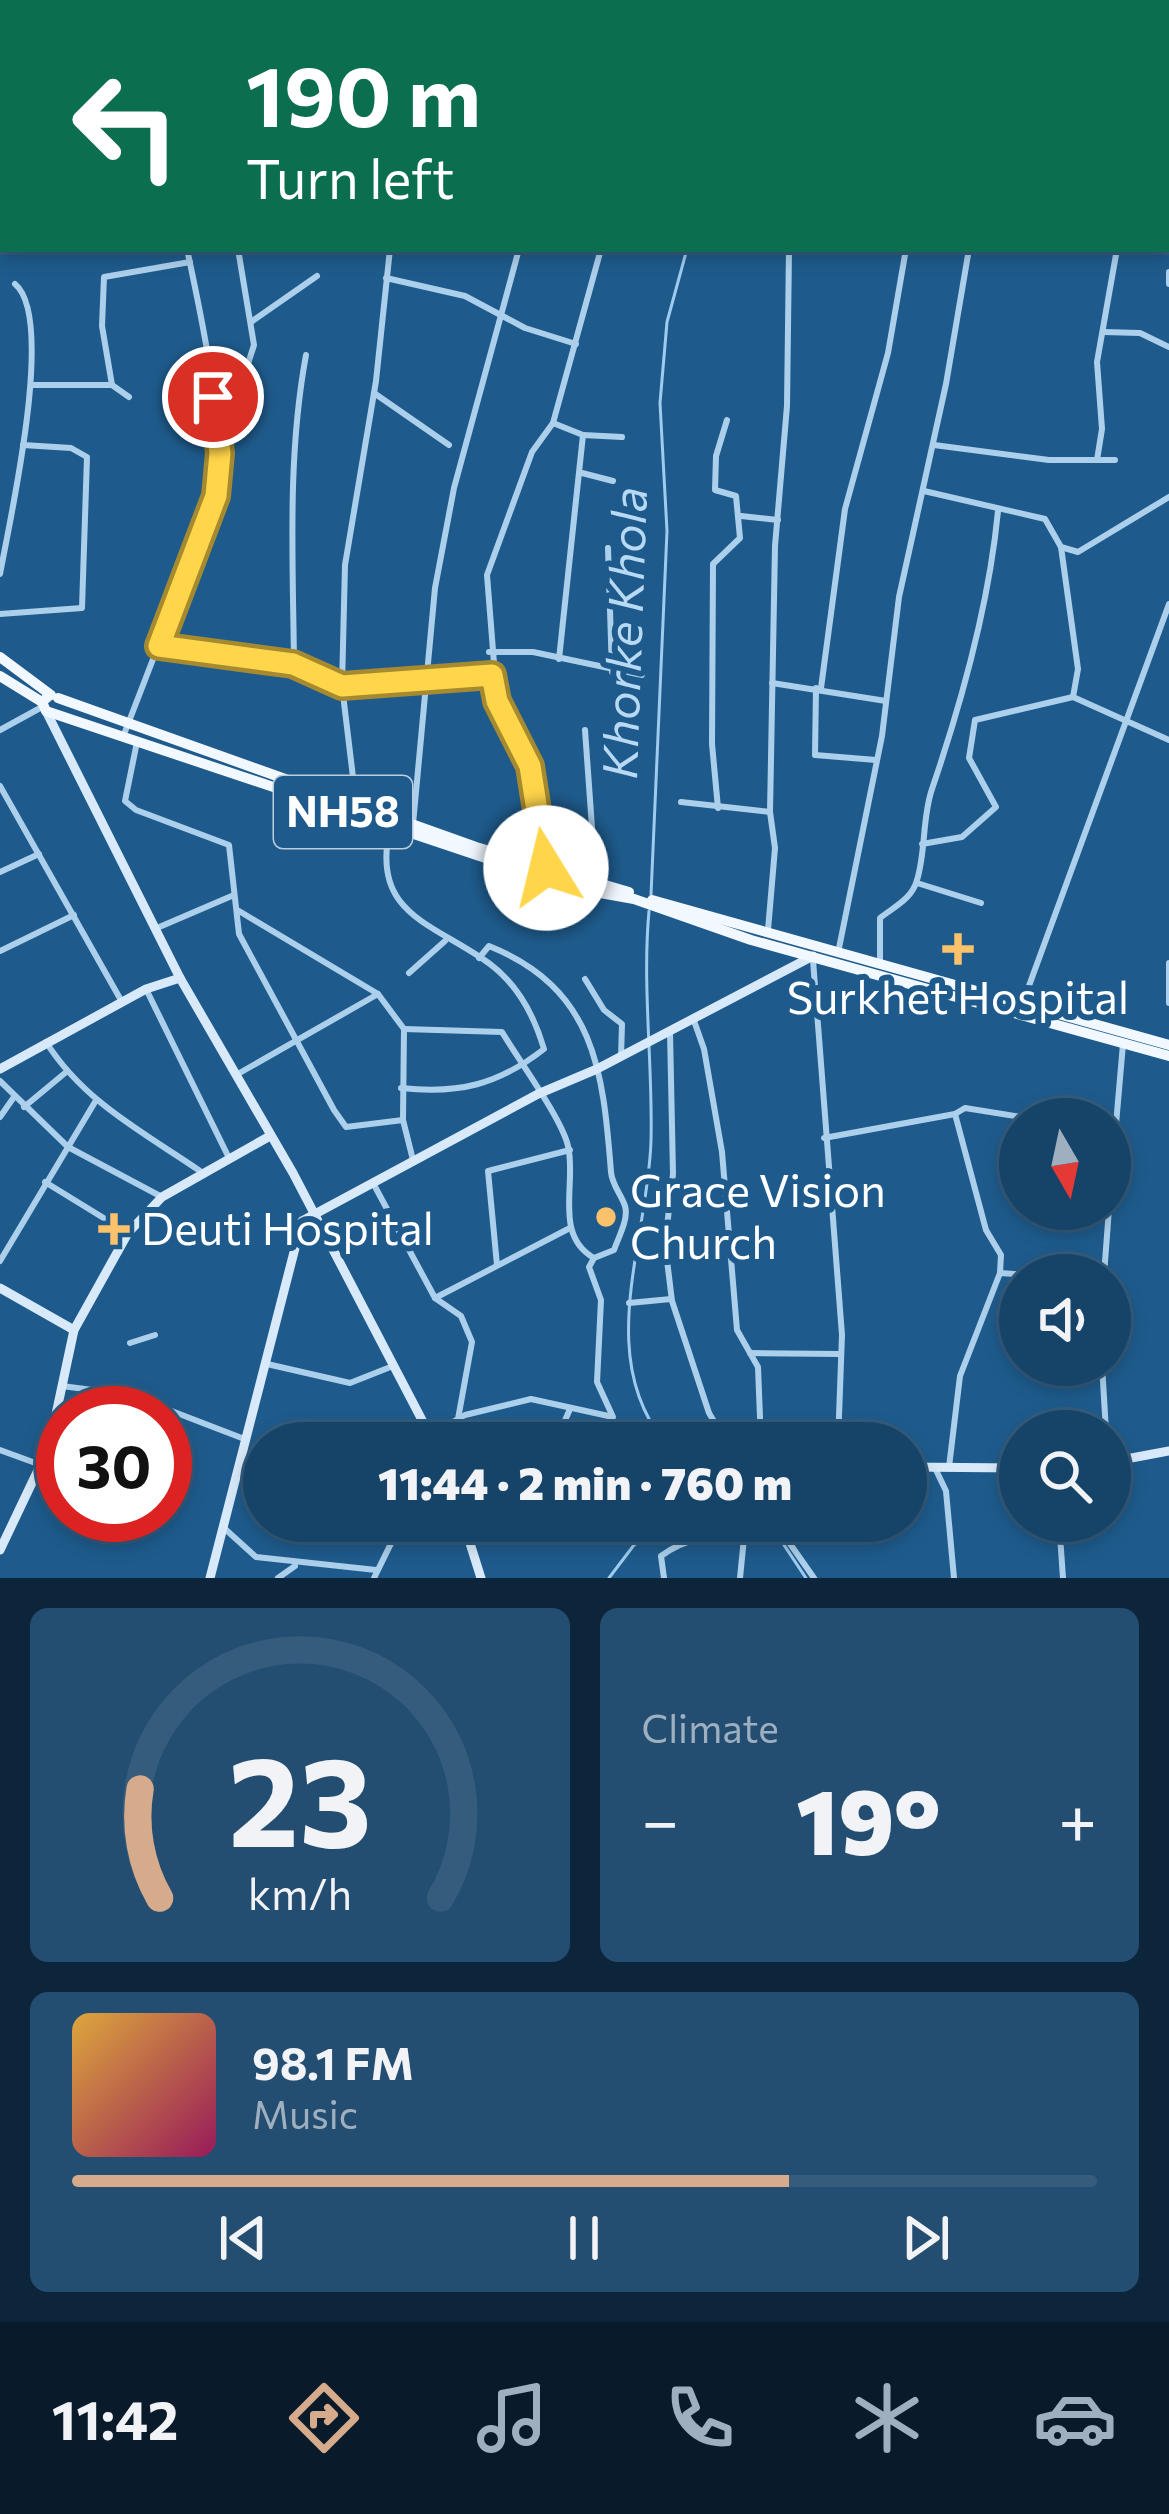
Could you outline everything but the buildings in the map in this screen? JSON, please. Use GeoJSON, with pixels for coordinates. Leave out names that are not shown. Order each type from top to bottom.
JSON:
{"type":"FeatureCollection","features":[{"type":"Feature","properties":{"kind":"main road","name":"NH58"},"geometry":{"type":"LineString","coordinates":[[0,657],[50,705]]}},
{"type":"Feature","properties":{"kind":"main road","name":"NH58"},"geometry":{"type":"LineString","coordinates":[[0,676],[50,705],[356,802],[654,904],[1165,1047]]}},
{"type":"Feature","properties":{"kind":"main road"},"geometry":{"type":"LineString","coordinates":[[50,705],[60,748],[423,1422]]}},
{"type":"Feature","properties":{"kind":"main road","name":"NH58"},"geometry":{"type":"LineString","coordinates":[[125,730],[137,742],[390,829],[578,889],[632,896]]}},
{"type":"Feature","properties":{"kind":"main road","name":"NH58"},"geometry":{"type":"LineString","coordinates":[[654,904],[768,930],[813,956],[880,962],[1124,1040],[1165,1047]]}},
{"type":"Feature","properties":{"kind":"main road"},"geometry":{"type":"LineString","coordinates":[[252,1422],[302,1221],[310,1213],[813,956]]}},
{"type":"Feature","properties":{"kind":"main road"},"geometry":{"type":"LineString","coordinates":[[0,1069],[146,989],[180,978]]}},
{"type":"Feature","properties":{"kind":"main road"},"geometry":{"type":"LineString","coordinates":[[62,1386],[74,1330],[128,1233],[162,1197],[270,1136]]}},
{"type":"Feature","properties":{"kind":"main road"},"geometry":{"type":"LineString","coordinates":[[0,1288],[74,1330]]}},
{"type":"Feature","properties":{"kind":"main road"},"geometry":{"type":"LineString","coordinates":[[1131,1458],[1169,1451]]}},
{"type":"Feature","properties":{"kind":"main road"},"geometry":{"type":"LineString","coordinates":[[210,1578],[243,1454]]}},
{"type":"Feature","properties":{"kind":"main road"},"geometry":{"type":"LineString","coordinates":[[927,1468],[999,1468]]}},
{"type":"Feature","properties":{"kind":"main road"},"geometry":{"type":"LineString","coordinates":[[0,1550],[36,1476]]}},
{"type":"Feature","properties":{"kind":"main road"},"geometry":{"type":"LineString","coordinates":[[470,1542],[481,1578]]}},
{"type":"Feature","properties":{"kind":"street"},"geometry":{"type":"LineString","coordinates":[[188,252],[220,453]]}},
{"type":"Feature","properties":{"kind":"street"},"geometry":{"type":"LineString","coordinates":[[125,730],[216,496],[220,453],[252,357],[239,252]]}},
{"type":"Feature","properties":{"kind":"street"},"geometry":{"type":"LineString","coordinates":[[356,802],[342,686],[345,565],[374,393],[390,252]]}},
{"type":"Feature","properties":{"kind":"street"},"geometry":{"type":"LineString","coordinates":[[413,824],[429,682],[428,635],[454,488],[518,252]]}},
{"type":"Feature","properties":{"kind":"street"},"geometry":{"type":"LineString","coordinates":[[546,868],[530,766],[497,701],[489,652],[488,575],[532,452],[553,423],[600,252]]}},
{"type":"Feature","properties":{"kind":"street"},"geometry":{"type":"LineString","coordinates":[[768,930],[775,848],[770,812],[772,683],[789,252]]}},
{"type":"Feature","properties":{"kind":"street"},"geometry":{"type":"LineString","coordinates":[[876,760],[815,755],[818,688],[845,509],[888,353],[906,252]]}},
{"type":"Feature","properties":{"kind":"street"},"geometry":{"type":"LineString","coordinates":[[837,958],[876,760],[899,597],[934,445],[968,252]]}},
{"type":"Feature","properties":{"kind":"street"},"geometry":{"type":"LineString","coordinates":[[1097,460],[1102,332],[1116,252]]}},
{"type":"Feature","properties":{"kind":"street"},"geometry":{"type":"LineString","coordinates":[[112,385],[101,307],[104,277],[190,262]]}},
{"type":"Feature","properties":{"kind":"street"},"geometry":{"type":"LineString","coordinates":[[1169,272],[1169,284]]}},
{"type":"Feature","properties":{"kind":"street"},"geometry":{"type":"LineString","coordinates":[[251,322],[317,276]]}},
{"type":"Feature","properties":{"kind":"street"},"geometry":{"type":"LineString","coordinates":[[386,278],[465,296],[576,344]]}},
{"type":"Feature","properties":{"kind":"street"},"geometry":{"type":"LineString","coordinates":[[0,574],[22,445],[23,412],[33,385],[32,308],[16,284]]}},
{"type":"Feature","properties":{"kind":"street"},"geometry":{"type":"LineString","coordinates":[[1102,332],[1140,334],[1169,347]]}},
{"type":"Feature","properties":{"kind":"street"},"geometry":{"type":"LineString","coordinates":[[293,664],[290,499],[294,418],[306,355]]}},
{"type":"Feature","properties":{"kind":"street"},"geometry":{"type":"LineString","coordinates":[[33,385],[112,385],[129,397]]}},
{"type":"Feature","properties":{"kind":"street"},"geometry":{"type":"LineString","coordinates":[[374,393],[449,445]]}},
{"type":"Feature","properties":{"kind":"street"},"geometry":{"type":"LineString","coordinates":[[718,808],[712,744],[713,564],[740,538],[741,516],[736,496],[715,490],[716,456],[728,419]]}},
{"type":"Feature","properties":{"kind":"street"},"geometry":{"type":"LineString","coordinates":[[553,423],[584,435],[622,437]]}},
{"type":"Feature","properties":{"kind":"street"},"geometry":{"type":"LineString","coordinates":[[559,659],[584,435]]}},
{"type":"Feature","properties":{"kind":"street"},"geometry":{"type":"LineString","coordinates":[[0,614],[82,608],[86,458],[71,448],[22,445]]}},
{"type":"Feature","properties":{"kind":"street"},"geometry":{"type":"LineString","coordinates":[[934,445],[1049,460],[1115,460]]}},
{"type":"Feature","properties":{"kind":"street"},"geometry":{"type":"LineString","coordinates":[[582,473],[614,481]]}},
{"type":"Feature","properties":{"kind":"street"},"geometry":{"type":"LineString","coordinates":[[924,491],[1045,519],[1061,548],[1078,669],[1073,697]]}},
{"type":"Feature","properties":{"kind":"street"},"geometry":{"type":"LineString","coordinates":[[1061,548],[1078,552],[1169,497]]}},
{"type":"Feature","properties":{"kind":"street"},"geometry":{"type":"LineString","coordinates":[[880,962],[880,918],[902,904],[917,884],[931,790],[946,760],[982,616],[998,511]]}},
{"type":"Feature","properties":{"kind":"street"},"geometry":{"type":"LineString","coordinates":[[741,516],[778,520]]}},
{"type":"Feature","properties":{"kind":"street"},"geometry":{"type":"LineString","coordinates":[[608,548],[612,672]]}},
{"type":"Feature","properties":{"kind":"street"},"geometry":{"type":"LineString","coordinates":[[1022,1008],[1169,604]]}},
{"type":"Feature","properties":{"kind":"street"},"geometry":{"type":"LineString","coordinates":[[159,646],[293,664],[342,686],[492,675]]}},
{"type":"Feature","properties":{"kind":"street"},"geometry":{"type":"LineString","coordinates":[[489,652],[532,652],[641,675]]}},
{"type":"Feature","properties":{"kind":"street"},"geometry":{"type":"LineString","coordinates":[[772,683],[886,700]]}},
{"type":"Feature","properties":{"kind":"street"},"geometry":{"type":"LineString","coordinates":[[922,844],[962,837],[996,806],[969,758],[975,720],[1073,697],[1169,740]]}},
{"type":"Feature","properties":{"kind":"street"},"geometry":{"type":"LineString","coordinates":[[0,730],[50,705]]}},
{"type":"Feature","properties":{"kind":"street"},"geometry":{"type":"LineString","coordinates":[[585,730],[596,883]]}},
{"type":"Feature","properties":{"kind":"street"},"geometry":{"type":"LineString","coordinates":[[137,742],[125,801],[136,810],[229,844],[239,934],[346,1127],[404,1120]]}},
{"type":"Feature","properties":{"kind":"street"},"geometry":{"type":"LineString","coordinates":[[0,786],[122,1003]]}},
{"type":"Feature","properties":{"kind":"street"},"geometry":{"type":"LineString","coordinates":[[681,802],[770,812]]}},
{"type":"Feature","properties":{"kind":"street"},"geometry":{"type":"LineString","coordinates":[[390,829],[386,877],[400,904],[517,990],[536,1020],[544,1048],[522,1066],[478,1087],[439,1092],[401,1088]]}},
{"type":"Feature","properties":{"kind":"street"},"geometry":{"type":"LineString","coordinates":[[0,872],[39,854]]}},
{"type":"Feature","properties":{"kind":"street"},"geometry":{"type":"LineString","coordinates":[[917,884],[981,903]]}},
{"type":"Feature","properties":{"kind":"street"},"geometry":{"type":"LineString","coordinates":[[157,928],[234,895]]}},
{"type":"Feature","properties":{"kind":"street"},"geometry":{"type":"LineString","coordinates":[[238,911],[378,994],[404,1029],[401,1088],[413,1160]]}},
{"type":"Feature","properties":{"kind":"street"},"geometry":{"type":"LineString","coordinates":[[0,951],[74,915]]}},
{"type":"Feature","properties":{"kind":"street"},"geometry":{"type":"LineString","coordinates":[[409,973],[445,940]]}},
{"type":"Feature","properties":{"kind":"street"},"geometry":{"type":"LineString","coordinates":[[372,1180],[435,1298],[461,1316],[472,1342],[458,1421],[531,1399],[613,1418],[597,1382],[601,1300],[590,1267],[594,1258],[614,1250],[626,1216],[611,1179],[609,1103],[587,1031],[548,977],[488,946],[479,958]]}},
{"type":"Feature","properties":{"kind":"street"},"geometry":{"type":"LineString","coordinates":[[813,956],[840,1354],[838,1422]]}},
{"type":"Feature","properties":{"kind":"street"},"geometry":{"type":"LineString","coordinates":[[1169,963],[1169,1003]]}},
{"type":"Feature","properties":{"kind":"street"},"geometry":{"type":"LineString","coordinates":[[585,979],[604,1010],[622,1024],[621,1057]]}},
{"type":"Feature","properties":{"kind":"street"},"geometry":{"type":"LineString","coordinates":[[146,989],[229,1158]]}},
{"type":"Feature","properties":{"kind":"street"},"geometry":{"type":"LineString","coordinates":[[236,1075],[378,994]]}},
{"type":"Feature","properties":{"kind":"street"},"geometry":{"type":"LineString","coordinates":[[693,1018],[704,1049],[722,1152],[737,1330],[758,1367],[760,1422]]}},
{"type":"Feature","properties":{"kind":"street"},"geometry":{"type":"LineString","coordinates":[[404,1029],[502,1032],[570,1150],[570,1228],[583,1252],[594,1258]]}},
{"type":"Feature","properties":{"kind":"street"},"geometry":{"type":"LineString","coordinates":[[670,1032],[673,1174],[665,1244],[671,1299],[714,1422]]}},
{"type":"Feature","properties":{"kind":"street"},"geometry":{"type":"LineString","coordinates":[[1117,1098],[1124,1040]]}},
{"type":"Feature","properties":{"kind":"street"},"geometry":{"type":"LineString","coordinates":[[46,1042],[65,1073],[95,1102],[200,1172]]}},
{"type":"Feature","properties":{"kind":"street"},"geometry":{"type":"LineString","coordinates":[[24,1107],[65,1073]]}},
{"type":"Feature","properties":{"kind":"street"},"geometry":{"type":"LineString","coordinates":[[0,1081],[68,1147],[162,1197]]}},
{"type":"Feature","properties":{"kind":"street"},"geometry":{"type":"LineString","coordinates":[[0,1117],[14,1097]]}},
{"type":"Feature","properties":{"kind":"street"},"geometry":{"type":"LineString","coordinates":[[0,1261],[95,1102]]}},
{"type":"Feature","properties":{"kind":"street"},"geometry":{"type":"LineString","coordinates":[[824,1138],[955,1114],[965,1108],[999,1113]]}},
{"type":"Feature","properties":{"kind":"street"},"geometry":{"type":"LineString","coordinates":[[955,1114],[986,1229],[1000,1254]]}},
{"type":"Feature","properties":{"kind":"street"},"geometry":{"type":"LineString","coordinates":[[497,1265],[488,1171],[570,1150]]}},
{"type":"Feature","properties":{"kind":"street"},"geometry":{"type":"LineString","coordinates":[[45,1182],[128,1233]]}},
{"type":"Feature","properties":{"kind":"street"},"geometry":{"type":"LineString","coordinates":[[435,1298],[570,1228]]}},
{"type":"Feature","properties":{"kind":"street"},"geometry":{"type":"LineString","coordinates":[[949,1467],[960,1376],[999,1276]]}},
{"type":"Feature","properties":{"kind":"street"},"geometry":{"type":"LineString","coordinates":[[628,1304],[671,1299]]}},
{"type":"Feature","properties":{"kind":"street"},"geometry":{"type":"LineString","coordinates":[[130,1343],[155,1335]]}},
{"type":"Feature","properties":{"kind":"street"},"geometry":{"type":"LineString","coordinates":[[750,1353],[840,1354]]}},
{"type":"Feature","properties":{"kind":"street"},"geometry":{"type":"LineString","coordinates":[[267,1364],[350,1383],[393,1366]]}},
{"type":"Feature","properties":{"kind":"street"},"geometry":{"type":"LineString","coordinates":[[564,1422],[570,1409]]}},
{"type":"Feature","properties":{"kind":"street"},"geometry":{"type":"LineString","coordinates":[[192,1419],[243,1438]]}},
{"type":"Feature","properties":{"kind":"street"},"geometry":{"type":"LineString","coordinates":[[0,1450],[36,1464]]}},
{"type":"Feature","properties":{"kind":"street"},"geometry":{"type":"LineString","coordinates":[[935,1468],[946,1491],[954,1578]]}},
{"type":"Feature","properties":{"kind":"street"},"geometry":{"type":"LineString","coordinates":[[223,1527],[256,1558],[307,1569],[375,1574],[391,1542]]}},
{"type":"Feature","properties":{"kind":"street"},"geometry":{"type":"LineString","coordinates":[[664,1578],[661,1556],[669,1549],[728,1534],[744,1538],[740,1578]]}},
{"type":"Feature","properties":{"kind":"street"},"geometry":{"type":"LineString","coordinates":[[789,1542],[814,1578]]}},
{"type":"Feature","properties":{"kind":"street"},"geometry":{"type":"LineString","coordinates":[[1060,1542],[1063,1578]]}},
{"type":"Feature","properties":{"kind":"street"},"geometry":{"type":"LineString","coordinates":[[278,1578],[296,1564]]}},
{"type":"Feature","properties":{"kind":"waterway","name":"Khorke Khola"},"geometry":{"type":"LineString","coordinates":[[651,895],[667,531],[660,403],[667,322],[686,252]]}},
{"type":"Feature","properties":{"kind":"waterway","name":"Khorke Khola"},"geometry":{"type":"LineString","coordinates":[[649,911],[651,1141],[629,1335],[632,1373],[652,1422]]}},
{"type":"Feature","properties":{"kind":"waterway"},"geometry":{"type":"LineString","coordinates":[[609,1578],[639,1542]]}},
{"type":"Feature","properties":{"kind":"waterway","name":"Khorke Khola"},"geometry":{"type":"LineString","coordinates":[[782,1542],[806,1578]]}},
{"type":"Feature","properties":{"kind":"place","name":"Surkhet Hospital"},"geometry":{"type":"Point","coordinates":[958,949]}},
{"type":"Feature","properties":{"kind":"place","name":"Grace Vision Church"},"geometry":{"type":"Point","coordinates":[606,1217]}},
{"type":"Feature","properties":{"kind":"place","name":"Deuti Hospital"},"geometry":{"type":"Point","coordinates":[114,1229]}},
{"type":"Feature","properties":{"kind":"route"},"geometry":{"type":"LineString","coordinates":[[213,397],[220,453],[216,496],[159,646],[293,664],[342,686],[492,675],[497,701],[530,766],[546,868]]}}]}
